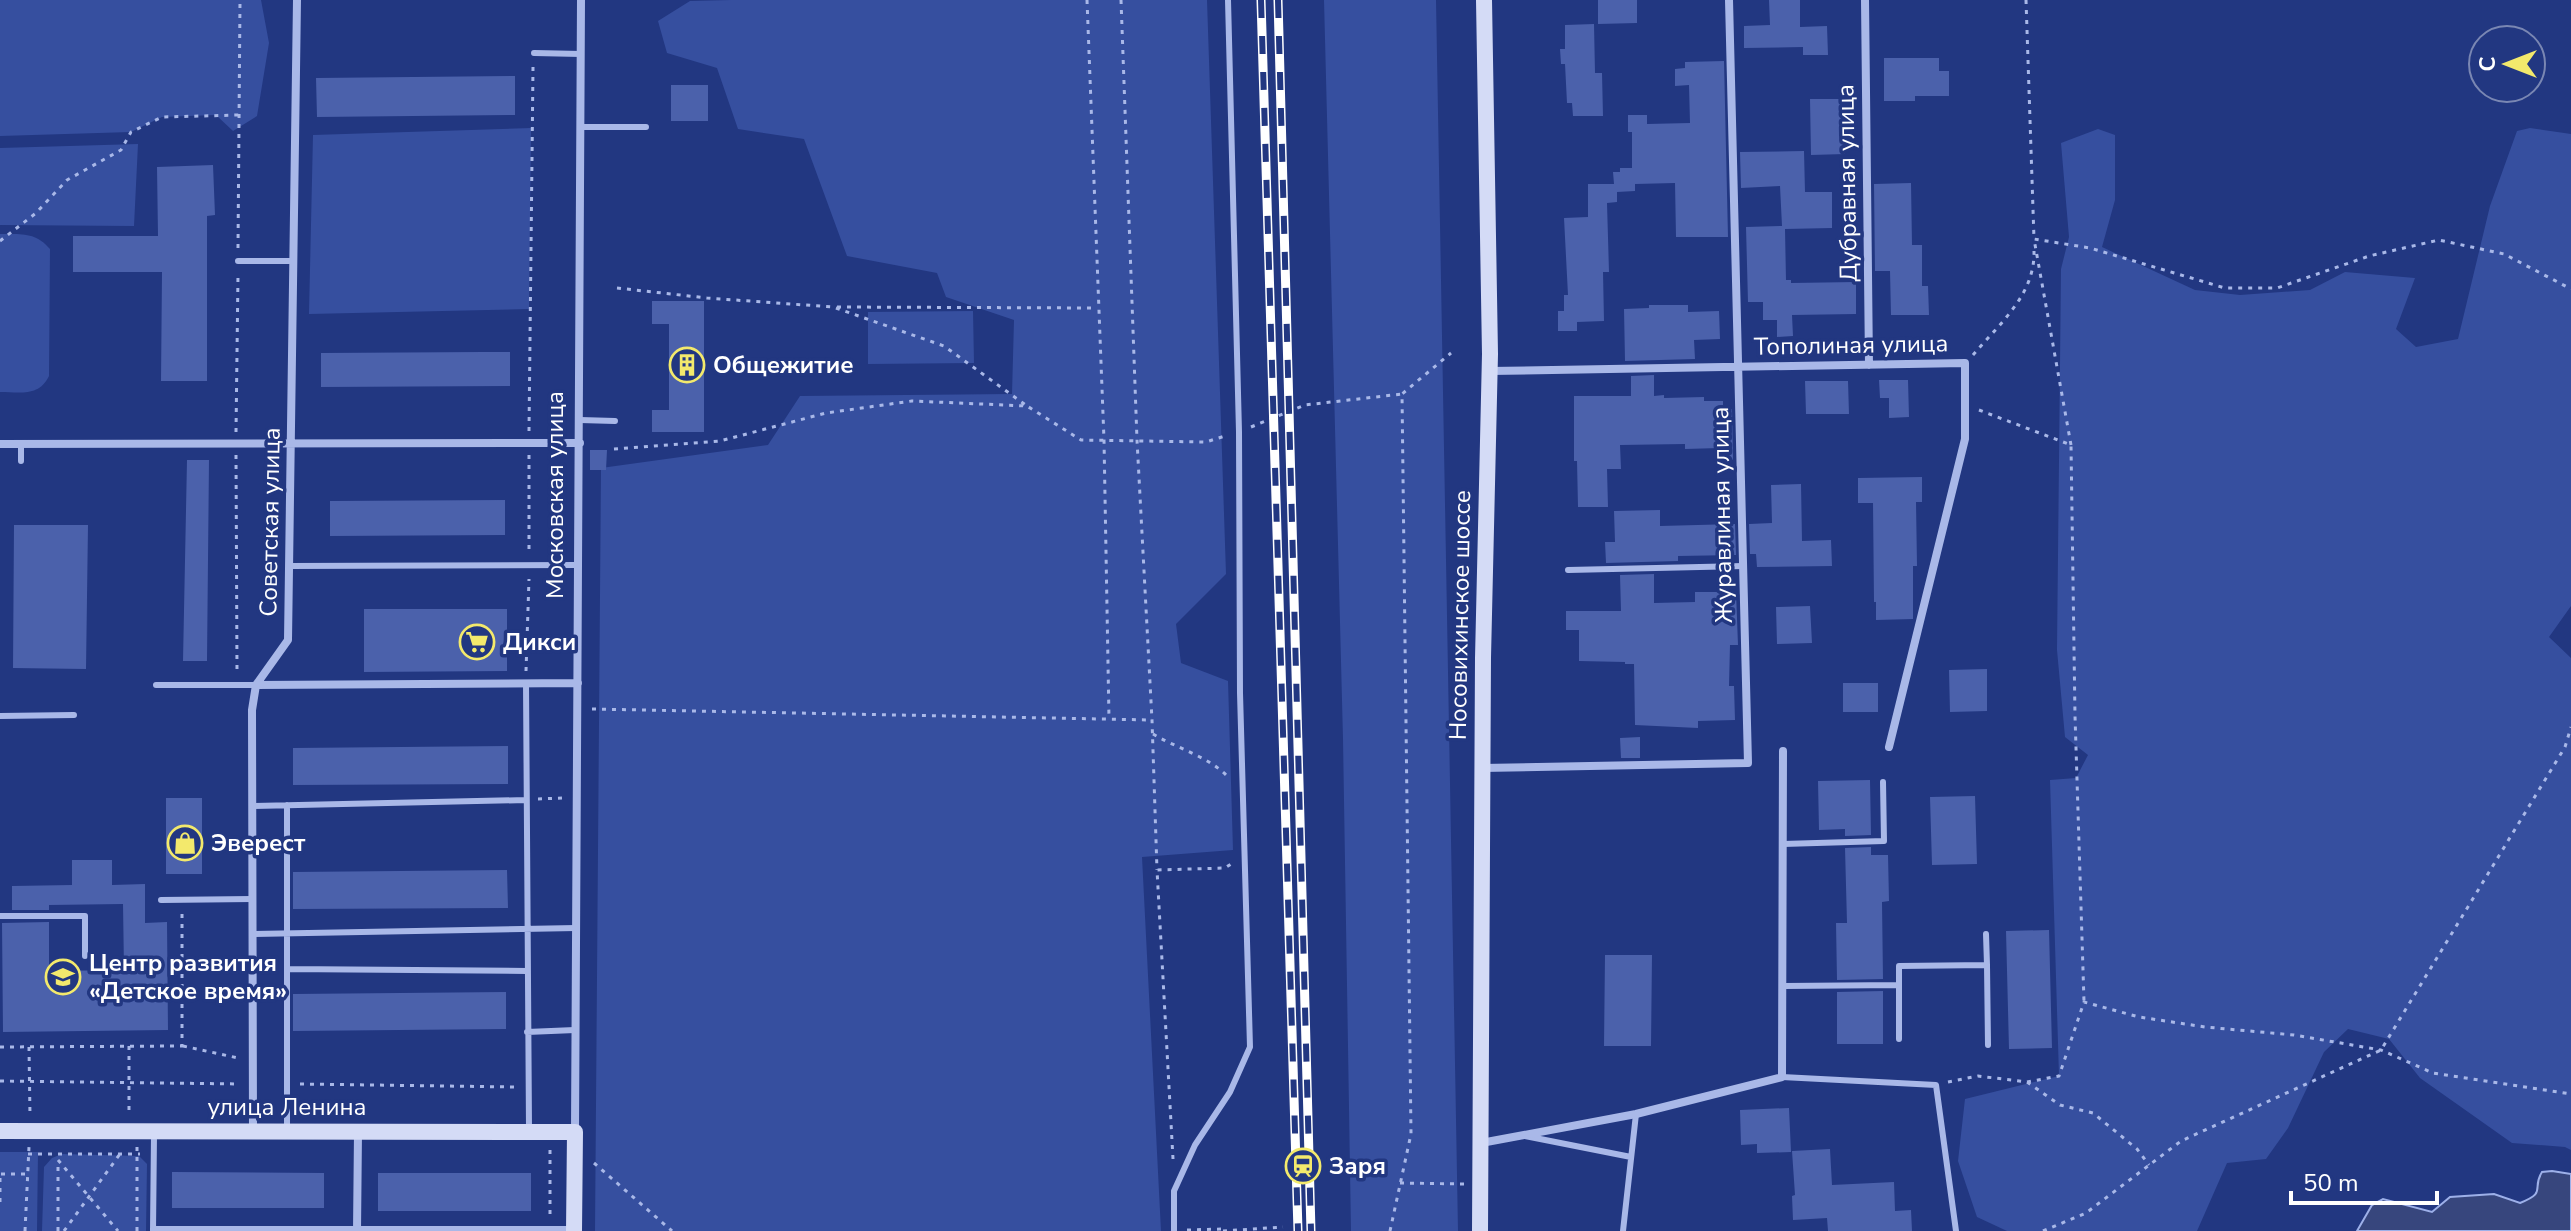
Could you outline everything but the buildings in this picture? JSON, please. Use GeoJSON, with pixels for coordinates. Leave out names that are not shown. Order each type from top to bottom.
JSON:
{"type":"FeatureCollection","features":[{"type":"Feature","properties":{"kind":"main road","name":"Носовихинское шоссе"},"geometry":{"type":"LineString","coordinates":[[1480,1231],[1482,768],[1489,371],[1484,0]]}},
{"type":"Feature","properties":{"kind":"main road","name":"улица Ленина"},"geometry":{"type":"LineString","coordinates":[[0,1131],[575,1132]]}},
{"type":"Feature","properties":{"kind":"main road","name":"Московская улица"},"geometry":{"type":"LineString","coordinates":[[574,1230],[575,1132]]}},
{"type":"Feature","properties":{"kind":"street","name":"Советская улица"},"geometry":{"type":"LineString","coordinates":[[253,1131],[252,710],[256,685],[288,640],[297,0]]}},
{"type":"Feature","properties":{"kind":"street","name":"Московская улица"},"geometry":{"type":"LineString","coordinates":[[575,1132],[581,0]]}},
{"type":"Feature","properties":{"kind":"street","name":"Журавлиная улица"},"geometry":{"type":"LineString","coordinates":[[1482,768],[1748,763],[1729,0]]}},
{"type":"Feature","properties":{"kind":"street","name":"Дубравная улица"},"geometry":{"type":"LineString","coordinates":[[1865,0],[1869,365]]}},
{"type":"Feature","properties":{"kind":"street","name":"Тополиная улица"},"geometry":{"type":"LineString","coordinates":[[1489,371],[1965,363],[1965,439],[1889,747]]}},
{"type":"Feature","properties":{"kind":"street"},"geometry":{"type":"LineString","coordinates":[[0,444],[580,443]]}},
{"type":"Feature","properties":{"kind":"street"},"geometry":{"type":"LineString","coordinates":[[256,685],[578,683]]}},
{"type":"Feature","properties":{"kind":"street"},"geometry":{"type":"LineString","coordinates":[[1480,1143],[1636,1114],[1782,1077],[1783,751]]}},
{"type":"Feature","properties":{"kind":"street"},"geometry":{"type":"LineString","coordinates":[[357,1231],[358,1132]]}},
{"type":"Feature","properties":{"kind":"lane"},"geometry":{"type":"LineString","coordinates":[[1174,1230],[1174,1191],[1195,1145],[1230,1092],[1250,1047],[1239,677],[1239,432],[1228,0]]}},
{"type":"Feature","properties":{"kind":"lane"},"geometry":{"type":"LineString","coordinates":[[534,53],[581,54]]}},
{"type":"Feature","properties":{"kind":"lane"},"geometry":{"type":"LineString","coordinates":[[581,127],[646,127]]}},
{"type":"Feature","properties":{"kind":"lane"},"geometry":{"type":"LineString","coordinates":[[238,261],[293,261]]}},
{"type":"Feature","properties":{"kind":"lane"},"geometry":{"type":"LineString","coordinates":[[580,420],[615,421]]}},
{"type":"Feature","properties":{"kind":"lane"},"geometry":{"type":"LineString","coordinates":[[21,444],[21,461]]}},
{"type":"Feature","properties":{"kind":"lane"},"geometry":{"type":"LineString","coordinates":[[289,566],[579,565]]}},
{"type":"Feature","properties":{"kind":"lane"},"geometry":{"type":"LineString","coordinates":[[1568,570],[1744,566]]}},
{"type":"Feature","properties":{"kind":"lane"},"geometry":{"type":"LineString","coordinates":[[526,683],[529,1132]]}},
{"type":"Feature","properties":{"kind":"lane"},"geometry":{"type":"LineString","coordinates":[[156,685],[256,685]]}},
{"type":"Feature","properties":{"kind":"lane"},"geometry":{"type":"LineString","coordinates":[[0,716],[74,715]]}},
{"type":"Feature","properties":{"kind":"lane"},"geometry":{"type":"LineString","coordinates":[[1783,844],[1884,841],[1883,782]]}},
{"type":"Feature","properties":{"kind":"lane"},"geometry":{"type":"LineString","coordinates":[[253,806],[526,800]]}},
{"type":"Feature","properties":{"kind":"lane"},"geometry":{"type":"LineString","coordinates":[[287,805],[287,1131]]}},
{"type":"Feature","properties":{"kind":"lane"},"geometry":{"type":"LineString","coordinates":[[161,900],[252,899]]}},
{"type":"Feature","properties":{"kind":"lane"},"geometry":{"type":"LineString","coordinates":[[0,916],[85,916],[85,956]]}},
{"type":"Feature","properties":{"kind":"lane"},"geometry":{"type":"LineString","coordinates":[[252,934],[576,928]]}},
{"type":"Feature","properties":{"kind":"lane"},"geometry":{"type":"LineString","coordinates":[[1986,934],[1988,1045]]}},
{"type":"Feature","properties":{"kind":"lane"},"geometry":{"type":"LineString","coordinates":[[1899,1039],[1899,966],[1987,965]]}},
{"type":"Feature","properties":{"kind":"lane"},"geometry":{"type":"LineString","coordinates":[[287,969],[527,971]]}},
{"type":"Feature","properties":{"kind":"lane"},"geometry":{"type":"LineString","coordinates":[[1784,986],[1899,985]]}},
{"type":"Feature","properties":{"kind":"lane"},"geometry":{"type":"LineString","coordinates":[[527,1032],[575,1030]]}},
{"type":"Feature","properties":{"kind":"lane"},"geometry":{"type":"LineString","coordinates":[[1782,1077],[1936,1085],[1956,1231]]}},
{"type":"Feature","properties":{"kind":"lane"},"geometry":{"type":"LineString","coordinates":[[1623,1231],[1636,1114]]}},
{"type":"Feature","properties":{"kind":"lane"},"geometry":{"type":"LineString","coordinates":[[140,1131],[154,1154],[153,1230],[574,1230]]}},
{"type":"Feature","properties":{"kind":"lane"},"geometry":{"type":"LineString","coordinates":[[1522,1135],[1631,1157]]}},
{"type":"Feature","properties":{"kind":"path"},"geometry":{"type":"LineString","coordinates":[[237,685],[240,0]]}},
{"type":"Feature","properties":{"kind":"path"},"geometry":{"type":"LineString","coordinates":[[1087,0],[1104,440],[1109,719]]}},
{"type":"Feature","properties":{"kind":"path"},"geometry":{"type":"LineString","coordinates":[[1121,0],[1137,440],[1173,1160]]}},
{"type":"Feature","properties":{"kind":"path"},"geometry":{"type":"LineString","coordinates":[[1965,363],[2019,301],[2031,281],[2034,239],[2026,0]]}},
{"type":"Feature","properties":{"kind":"path"},"geometry":{"type":"LineString","coordinates":[[529,444],[534,53]]}},
{"type":"Feature","properties":{"kind":"path"},"geometry":{"type":"LineString","coordinates":[[0,241],[36,213],[67,180],[121,150],[131,132],[162,117],[239,115]]}},
{"type":"Feature","properties":{"kind":"path"},"geometry":{"type":"LineString","coordinates":[[2034,239],[2090,248],[2225,288],[2277,288],[2369,256],[2439,240],[2504,254],[2571,289]]}},
{"type":"Feature","properties":{"kind":"path"},"geometry":{"type":"LineString","coordinates":[[1936,1085],[1978,1076],[2027,1082],[2059,1076],[2084,1002],[2071,445],[2034,239]]}},
{"type":"Feature","properties":{"kind":"path"},"geometry":{"type":"LineString","coordinates":[[617,288],[833,307],[1099,308]]}},
{"type":"Feature","properties":{"kind":"path"},"geometry":{"type":"LineString","coordinates":[[833,307],[944,346],[1027,406],[1081,440],[1206,442],[1305,405],[1402,394],[1451,353]]}},
{"type":"Feature","properties":{"kind":"path"},"geometry":{"type":"LineString","coordinates":[[1390,1231],[1411,1134],[1402,394]]}},
{"type":"Feature","properties":{"kind":"path"},"geometry":{"type":"LineString","coordinates":[[614,449],[720,441],[826,413],[912,401],[1027,406]]}},
{"type":"Feature","properties":{"kind":"path"},"geometry":{"type":"LineString","coordinates":[[1965,405],[2071,445]]}},
{"type":"Feature","properties":{"kind":"path"},"geometry":{"type":"LineString","coordinates":[[578,708],[1152,720]]}},
{"type":"Feature","properties":{"kind":"path"},"geometry":{"type":"LineString","coordinates":[[2043,1231],[2086,1213],[2181,1141],[2381,1050],[2565,747],[2571,727]]}},
{"type":"Feature","properties":{"kind":"path"},"geometry":{"type":"LineString","coordinates":[[1153,734],[1177,749],[1215,763],[1243,793]]}},
{"type":"Feature","properties":{"kind":"path"},"geometry":{"type":"LineString","coordinates":[[526,800],[577,798]]}},
{"type":"Feature","properties":{"kind":"path"},"geometry":{"type":"LineString","coordinates":[[1157,870],[1225,868],[1245,856]]}},
{"type":"Feature","properties":{"kind":"path"},"geometry":{"type":"LineString","coordinates":[[182,1046],[183,900]]}},
{"type":"Feature","properties":{"kind":"path"},"geometry":{"type":"LineString","coordinates":[[2084,1002],[2139,1017],[2294,1035],[2381,1050],[2433,1073],[2571,1094]]}},
{"type":"Feature","properties":{"kind":"path"},"geometry":{"type":"LineString","coordinates":[[129,1046],[140,1131],[137,1231]]}},
{"type":"Feature","properties":{"kind":"path"},"geometry":{"type":"LineString","coordinates":[[0,1047],[182,1046],[238,1058],[238,1071]]}},
{"type":"Feature","properties":{"kind":"path"},"geometry":{"type":"LineString","coordinates":[[25,1231],[25,1174],[31,1131],[29,1047]]}},
{"type":"Feature","properties":{"kind":"path"},"geometry":{"type":"LineString","coordinates":[[2027,1082],[2060,1105],[2093,1113],[2137,1149],[2149,1165]]}},
{"type":"Feature","properties":{"kind":"path"},"geometry":{"type":"LineString","coordinates":[[550,1132],[550,1229]]}},
{"type":"Feature","properties":{"kind":"path"},"geometry":{"type":"LineString","coordinates":[[575,1150],[601,1168],[672,1231]]}},
{"type":"Feature","properties":{"kind":"path"},"geometry":{"type":"LineString","coordinates":[[28,1154],[154,1154]]}},
{"type":"Feature","properties":{"kind":"path"},"geometry":{"type":"LineString","coordinates":[[58,1154],[58,1231]]}},
{"type":"Feature","properties":{"kind":"path"},"geometry":{"type":"LineString","coordinates":[[64,1231],[120,1154]]}},
{"type":"Feature","properties":{"kind":"path"},"geometry":{"type":"LineString","coordinates":[[58,1160],[118,1231]]}},
{"type":"Feature","properties":{"kind":"path"},"geometry":{"type":"LineString","coordinates":[[0,1202],[0,1174],[25,1174]]}},
{"type":"Feature","properties":{"kind":"path"},"geometry":{"type":"LineString","coordinates":[[1400,1183],[1480,1185]]}},
{"type":"Feature","properties":{"kind":"path"},"geometry":{"type":"LineString","coordinates":[[1174,1230],[1283,1227]]}},
{"type":"Feature","properties":{"kind":"shaded area"},"geometry":{"type":"Polygon","coordinates":[[[0,0],[261,0],[269,43],[257,116],[233,131],[216,115],[162,117],[131,132],[0,136],[0,0]]]}},
{"type":"Feature","properties":{"kind":"shaded area"},"geometry":{"type":"Polygon","coordinates":[[[1207,0],[1226,574],[1176,624],[1181,663],[1228,681],[1233,850],[1142,857],[1161,1231],[595,1231],[601,468],[768,445],[800,396],[1012,394],[1014,320],[946,297],[937,273],[847,256],[804,139],[738,129],[717,68],[667,53],[658,21],[690,1],[1207,0]]]}},
{"type":"Feature","properties":{"kind":"shaded area"},"geometry":{"type":"Polygon","coordinates":[[[1324,0],[1436,0],[1458,1231],[1351,1231],[1343,739],[1324,0]]]}},
{"type":"Feature","properties":{"kind":"shaded area"},"geometry":{"type":"Polygon","coordinates":[[[531,128],[529,309],[309,314],[313,135],[531,128]]]}},
{"type":"Feature","properties":{"kind":"shaded area"},"geometry":{"type":"Polygon","coordinates":[[[2530,128],[2571,134],[2571,606],[2549,637],[2571,658],[2571,1150],[2512,1143],[2420,1078],[2389,1039],[2348,1029],[2324,1052],[2288,1128],[2266,1159],[2227,1163],[2197,1231],[2007,1231],[1977,1217],[1958,1161],[1965,1099],[2059,1076],[2050,780],[2076,778],[2088,755],[2065,737],[2057,650],[2061,269],[2069,237],[2061,143],[2098,129],[2115,135],[2115,200],[2102,247],[2195,290],[2240,295],[2310,290],[2345,272],[2415,278],[2396,329],[2416,347],[2458,339],[2490,206],[2517,131],[2530,128]]]}},
{"type":"Feature","properties":{"kind":"shaded area"},"geometry":{"type":"Polygon","coordinates":[[[138,144],[134,226],[0,225],[0,148],[138,144]]]}},
{"type":"Feature","properties":{"kind":"shaded area"},"geometry":{"type":"Polygon","coordinates":[[[0,234],[34,237],[50,249],[49,376],[40,387],[28,392],[0,392],[0,234]]]}},
{"type":"Feature","properties":{"kind":"shaded area"},"geometry":{"type":"Polygon","coordinates":[[[973,311],[974,363],[868,364],[868,312],[973,311]]]}},
{"type":"Feature","properties":{"kind":"shaded area"},"geometry":{"type":"Polygon","coordinates":[[[0,1152],[38,1152],[37,1231],[0,1231],[0,1152]]]}},
{"type":"Feature","properties":{"kind":"shaded area"},"geometry":{"type":"Polygon","coordinates":[[[62,1154],[139,1156],[147,1164],[146,1231],[42,1231],[44,1167],[52,1158],[62,1154]]]}},
{"type":"Feature","properties":{"kind":"shaded area"},"geometry":{"type":"Polygon","coordinates":[[[2542,1172],[2571,1174],[2571,1231],[2357,1231],[2372,1205],[2383,1199],[2432,1212],[2450,1197],[2494,1194],[2520,1203],[2534,1196],[2542,1172]]]}},
{"type":"Feature","properties":{"kind":"railway"},"geometry":{"type":"LineString","coordinates":[[1261,0],[1298,1231]]}},
{"type":"Feature","properties":{"kind":"railway"},"geometry":{"type":"LineString","coordinates":[[1278,0],[1311,1231]]}},
{"type":"Feature","properties":{"kind":"place","name":"Общежитие"},"geometry":{"type":"Point","coordinates":[687,365]}},
{"type":"Feature","properties":{"kind":"place","name":"Дикси"},"geometry":{"type":"Point","coordinates":[477,642]}},
{"type":"Feature","properties":{"kind":"place","name":"Эверест"},"geometry":{"type":"Point","coordinates":[185,843]}},
{"type":"Feature","properties":{"kind":"place","name":"Центр развития «Детское время»"},"geometry":{"type":"Point","coordinates":[63,977]}},
{"type":"Feature","properties":{"kind":"place","name":"Заря"},"geometry":{"type":"Point","coordinates":[1303,1166]}}]}
